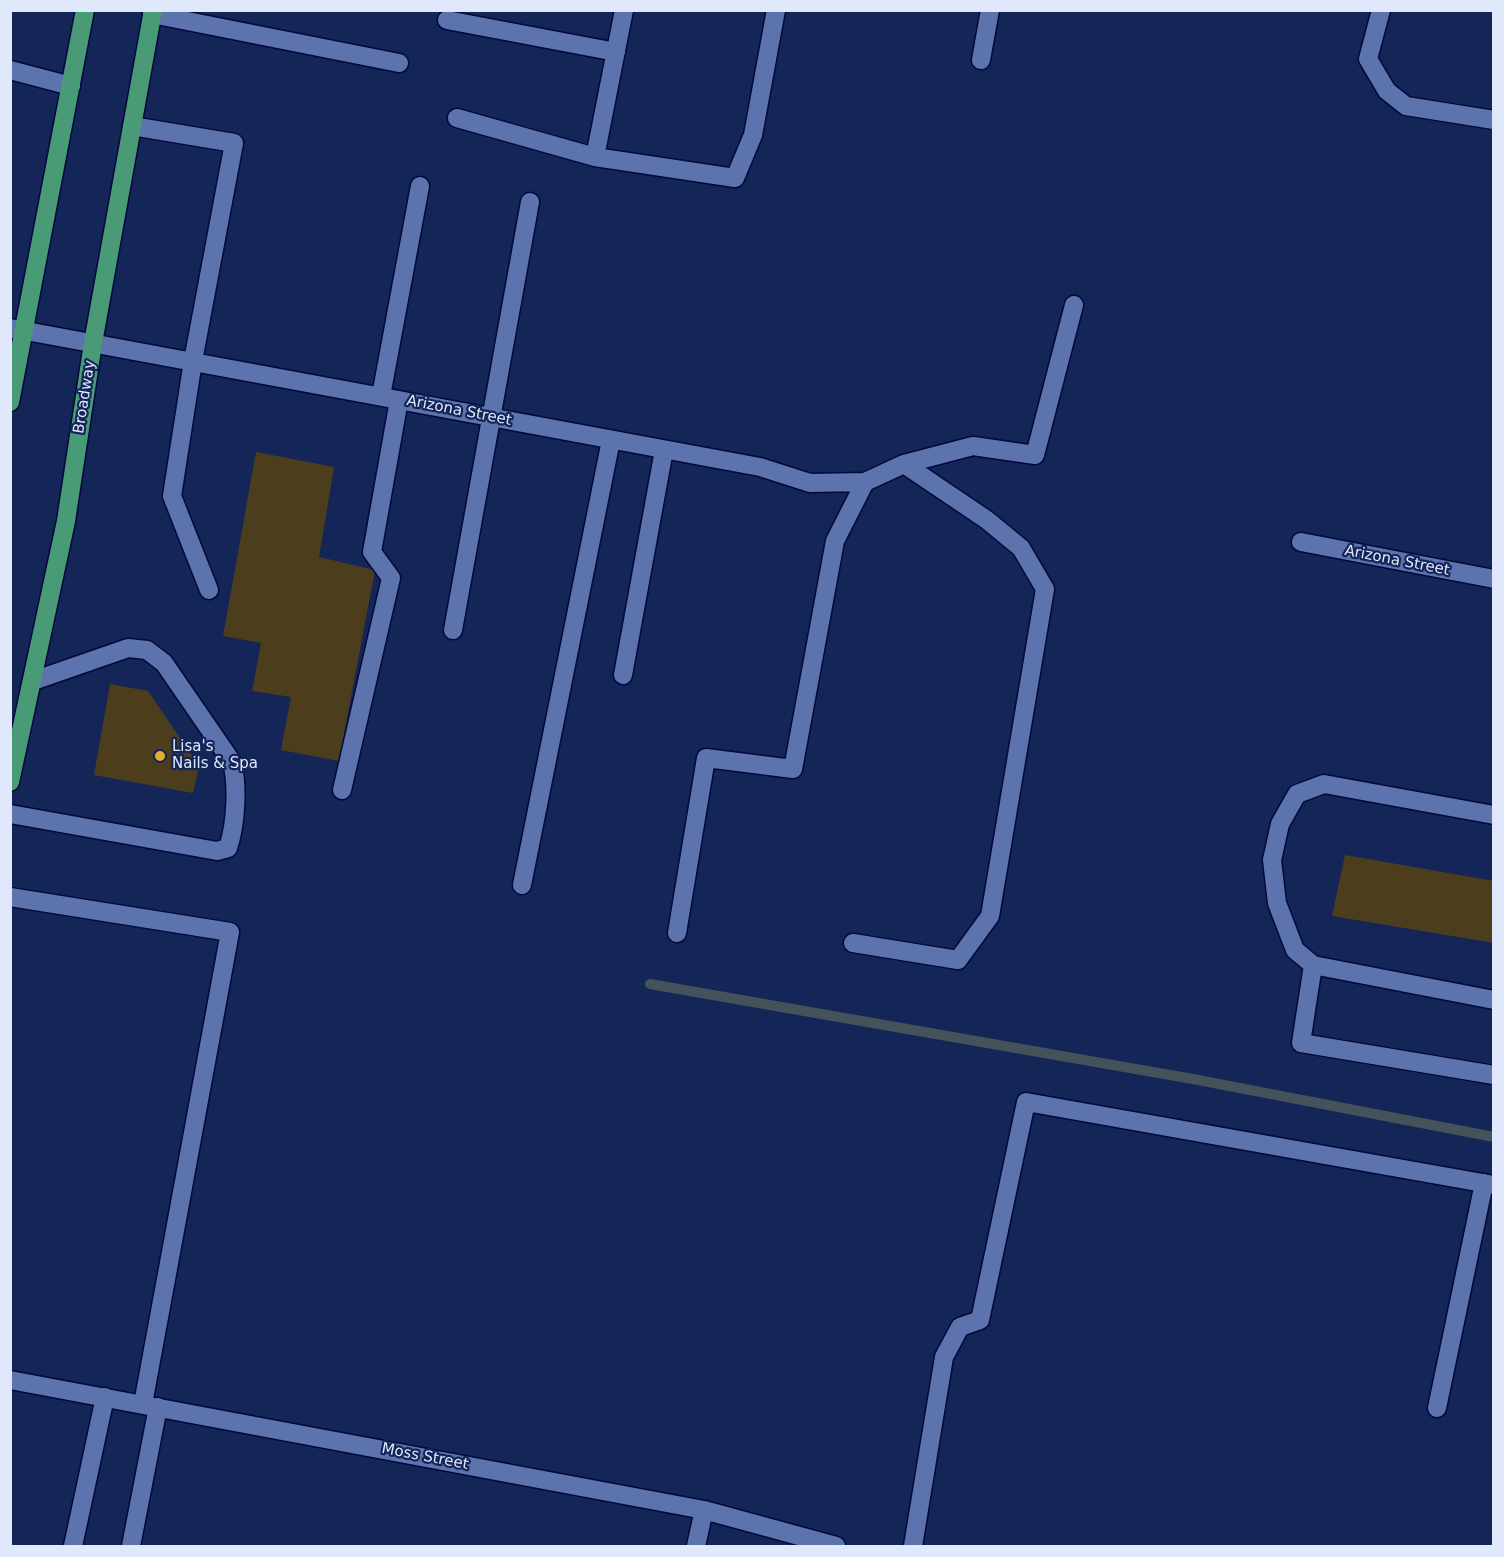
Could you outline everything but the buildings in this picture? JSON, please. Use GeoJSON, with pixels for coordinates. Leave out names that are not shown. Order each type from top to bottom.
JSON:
{"type":"FeatureCollection","features":[{"type":"Feature","properties":{"kind":"main road"},"geometry":{"type":"LineString","coordinates":[[10,402],[17,329],[71,86],[85,10]]}},
{"type":"Feature","properties":{"kind":"main road","name":"Broadway"},"geometry":{"type":"LineString","coordinates":[[10,782],[66,521],[93,343],[152,12]]}},
{"type":"Feature","properties":{"kind":"street"},"geometry":{"type":"LineString","coordinates":[[595,157],[624,10]]}},
{"type":"Feature","properties":{"kind":"street"},"geometry":{"type":"LineString","coordinates":[[457,118],[595,157],[735,178],[753,135],[776,10]]}},
{"type":"Feature","properties":{"kind":"street"},"geometry":{"type":"LineString","coordinates":[[981,60],[990,10]]}},
{"type":"Feature","properties":{"kind":"street"},"geometry":{"type":"LineString","coordinates":[[1381,10],[1368,59],[1387,91],[1406,106],[1494,120]]}},
{"type":"Feature","properties":{"kind":"street"},"geometry":{"type":"LineString","coordinates":[[152,12],[399,63]]}},
{"type":"Feature","properties":{"kind":"street"},"geometry":{"type":"LineString","coordinates":[[447,20],[616,52]]}},
{"type":"Feature","properties":{"kind":"street"},"geometry":{"type":"LineString","coordinates":[[10,70],[71,86]]}},
{"type":"Feature","properties":{"kind":"street"},"geometry":{"type":"LineString","coordinates":[[132,126],[234,143],[193,361],[172,496],[209,590]]}},
{"type":"Feature","properties":{"kind":"street"},"geometry":{"type":"LineString","coordinates":[[342,790],[391,578],[372,552],[390,398],[420,186]]}},
{"type":"Feature","properties":{"kind":"street"},"geometry":{"type":"LineString","coordinates":[[453,630],[530,202]]}},
{"type":"Feature","properties":{"kind":"street","name":"Arizona Street"},"geometry":{"type":"LineString","coordinates":[[17,329],[760,467],[810,483],[865,482],[904,464],[973,446],[1035,455],[1074,305]]}},
{"type":"Feature","properties":{"kind":"street"},"geometry":{"type":"LineString","coordinates":[[522,885],[611,440]]}},
{"type":"Feature","properties":{"kind":"street"},"geometry":{"type":"LineString","coordinates":[[623,675],[664,450]]}},
{"type":"Feature","properties":{"kind":"street"},"geometry":{"type":"LineString","coordinates":[[853,943],[958,960],[990,916],[1045,589],[1021,548],[987,520],[904,464]]}},
{"type":"Feature","properties":{"kind":"street"},"geometry":{"type":"LineString","coordinates":[[677,933],[706,758],[793,768],[835,541],[865,482]]}},
{"type":"Feature","properties":{"kind":"street","name":"Arizona Street"},"geometry":{"type":"LineString","coordinates":[[1301,542],[1494,579]]}},
{"type":"Feature","properties":{"kind":"street"},"geometry":{"type":"LineString","coordinates":[[10,814],[217,851],[228,848],[232,838],[235,774],[232,762],[164,663],[147,650],[128,648],[33,681]]}},
{"type":"Feature","properties":{"kind":"street"},"geometry":{"type":"LineString","coordinates":[[1494,815],[1324,784],[1297,794],[1280,824],[1272,860],[1277,903],[1295,950],[1313,965],[1494,1000]]}},
{"type":"Feature","properties":{"kind":"street"},"geometry":{"type":"LineString","coordinates":[[10,897],[230,932],[150,1406],[131,1546]]}},
{"type":"Feature","properties":{"kind":"street"},"geometry":{"type":"LineString","coordinates":[[1313,965],[1301,1043],[1494,1075]]}},
{"type":"Feature","properties":{"kind":"street"},"geometry":{"type":"LineString","coordinates":[[913,1546],[944,1357],[960,1328],[980,1320],[1026,1102],[1489,1184],[1437,1408]]}},
{"type":"Feature","properties":{"kind":"street","name":"Moss Street"},"geometry":{"type":"LineString","coordinates":[[10,1380],[704,1510],[836,1546]]}},
{"type":"Feature","properties":{"kind":"street"},"geometry":{"type":"LineString","coordinates":[[73,1546],[105,1397]]}},
{"type":"Feature","properties":{"kind":"street"},"geometry":{"type":"LineString","coordinates":[[696,1546],[704,1510]]}},
{"type":"Feature","properties":{"kind":"waterway"},"geometry":{"type":"LineString","coordinates":[[650,984],[1193,1079],[1494,1137]]}},
{"type":"Feature","properties":{"kind":"place","name":"Lisa's Nails & Spa"},"geometry":{"type":"Point","coordinates":[160,756]}}]}
